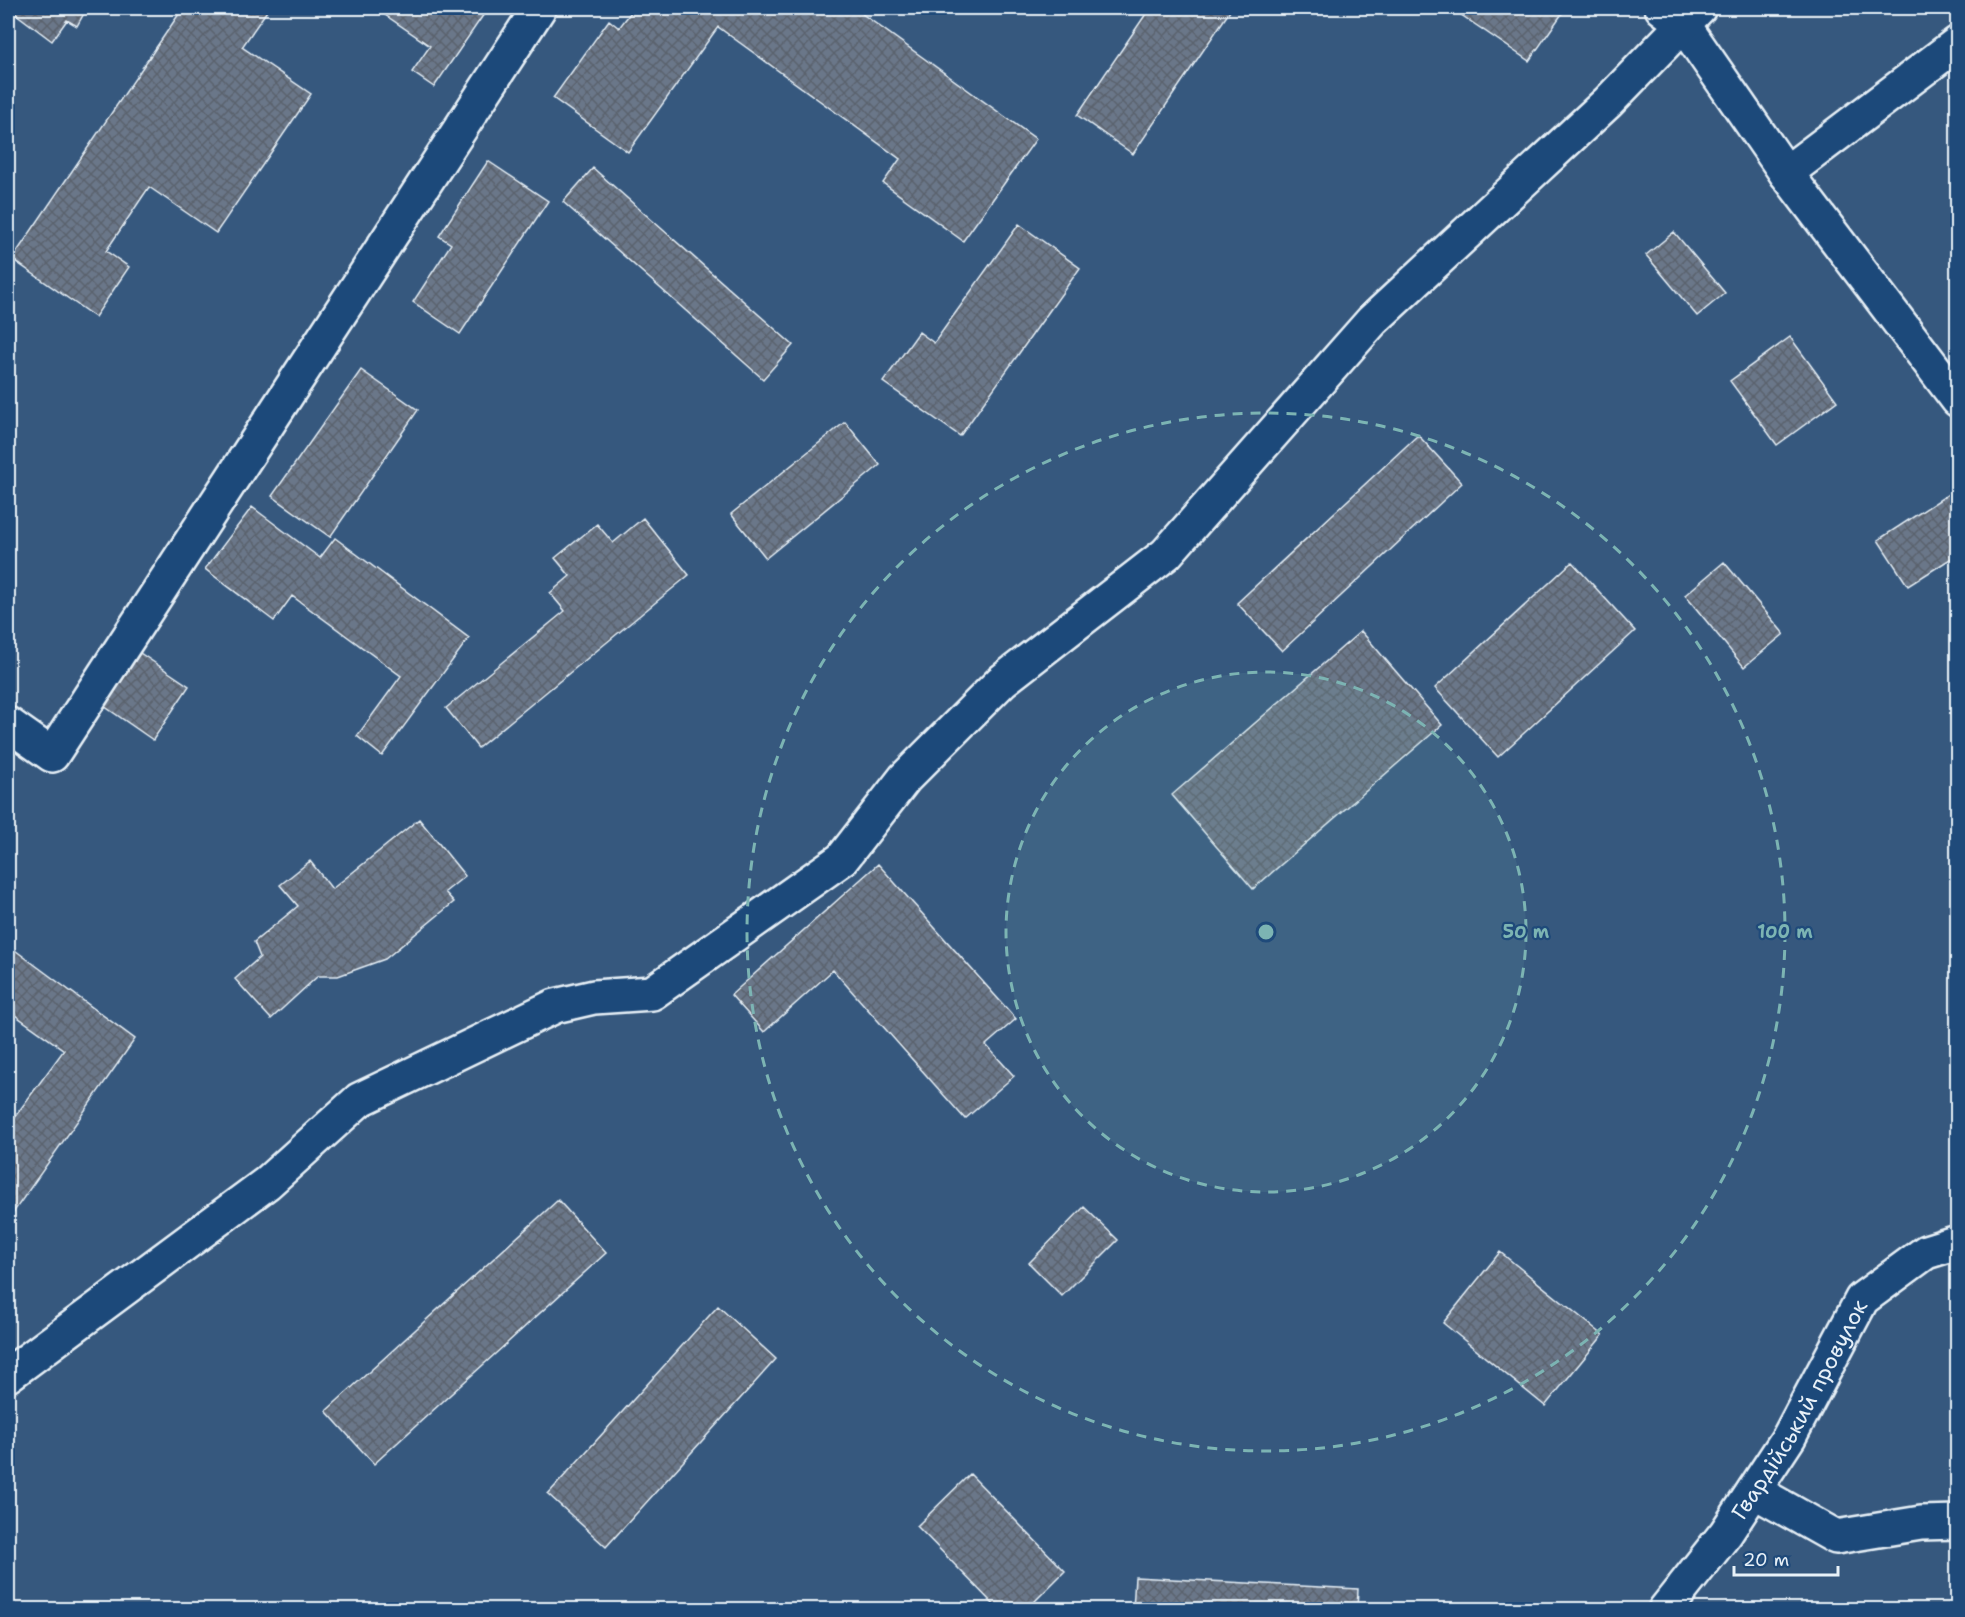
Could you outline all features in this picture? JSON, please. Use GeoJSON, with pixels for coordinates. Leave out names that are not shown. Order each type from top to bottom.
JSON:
{"type":"FeatureCollection","features":[{"type":"Feature","properties":{"kind":"street"},"geometry":{"type":"LineString","coordinates":[[8,724],[52,755],[539,8]]}},
{"type":"Feature","properties":{"kind":"street"},"geometry":{"type":"LineString","coordinates":[[8,1375],[267,1183],[359,1100],[555,1006],[594,997],[652,993],[842,859],[905,778],[1002,681],[1166,554],[1372,321],[1608,102],[1681,13],[1786,173],[1958,400]]}},
{"type":"Feature","properties":{"kind":"street"},"geometry":{"type":"LineString","coordinates":[[1786,173],[1958,43]]}},
{"type":"Feature","properties":{"kind":"street","name":"Гвардійський провулок"},"geometry":{"type":"LineString","coordinates":[[1665,1610],[1726,1533],[1789,1437],[1862,1299],[1926,1252],[1958,1242]]}},
{"type":"Feature","properties":{"kind":"street"},"geometry":{"type":"LineString","coordinates":[[1754,1491],[1836,1537],[1921,1523],[1958,1522]]}},
{"type":"Feature","properties":{"kind":"building"},"geometry":{"type":"Polygon","coordinates":[[[8,8],[87,8],[77,26],[67,20],[52,41],[8,8]]]}},
{"type":"Feature","properties":{"kind":"building"},"geometry":{"type":"Polygon","coordinates":[[[183,8],[269,8],[242,47],[311,94],[216,233],[149,187],[106,251],[129,267],[95,317],[12,259],[183,8]]]}},
{"type":"Feature","properties":{"kind":"building"},"geometry":{"type":"Polygon","coordinates":[[[375,8],[475,8],[484,14],[434,87],[412,72],[430,46],[375,8]]]}},
{"type":"Feature","properties":{"kind":"building"},"geometry":{"type":"Polygon","coordinates":[[[634,8],[854,8],[1036,139],[963,241],[883,183],[900,159],[718,27],[628,152],[553,98],[609,20],[619,28],[634,8]]]}},
{"type":"Feature","properties":{"kind":"building"},"geometry":{"type":"Polygon","coordinates":[[[1150,8],[1232,8],[1133,154],[1077,115],[1150,8]]]}},
{"type":"Feature","properties":{"kind":"building"},"geometry":{"type":"Polygon","coordinates":[[[1451,8],[1566,8],[1529,61],[1451,8]]]}},
{"type":"Feature","properties":{"kind":"building"},"geometry":{"type":"Polygon","coordinates":[[[488,161],[548,201],[460,334],[413,302],[451,244],[439,236],[488,161]]]}},
{"type":"Feature","properties":{"kind":"building"},"geometry":{"type":"Polygon","coordinates":[[[593,168],[793,345],[763,379],[563,202],[593,168]]]}},
{"type":"Feature","properties":{"kind":"building"},"geometry":{"type":"Polygon","coordinates":[[[1019,224],[1080,268],[960,436],[883,382],[919,332],[934,343],[1019,224]]]}},
{"type":"Feature","properties":{"kind":"building"},"geometry":{"type":"Polygon","coordinates":[[[1674,232],[1725,293],[1697,316],[1646,255],[1674,232]]]}},
{"type":"Feature","properties":{"kind":"building"},"geometry":{"type":"Polygon","coordinates":[[[1790,337],[1837,401],[1777,445],[1730,381],[1790,337]]]}},
{"type":"Feature","properties":{"kind":"building"},"geometry":{"type":"Polygon","coordinates":[[[361,370],[418,410],[330,537],[272,496],[361,370]]]}},
{"type":"Feature","properties":{"kind":"building"},"geometry":{"type":"Polygon","coordinates":[[[845,422],[880,465],[766,558],[731,514],[845,422]]]}},
{"type":"Feature","properties":{"kind":"building"},"geometry":{"type":"Polygon","coordinates":[[[1418,435],[1462,483],[1282,651],[1237,603],[1418,435]]]}},
{"type":"Feature","properties":{"kind":"building"},"geometry":{"type":"Polygon","coordinates":[[[1950,493],[1958,504],[1958,554],[1908,586],[1878,540],[1950,493]]]}},
{"type":"Feature","properties":{"kind":"building"},"geometry":{"type":"Polygon","coordinates":[[[252,507],[320,558],[335,538],[469,638],[382,756],[357,736],[401,676],[292,596],[274,621],[205,569],[252,507]]]}},
{"type":"Feature","properties":{"kind":"building"},"geometry":{"type":"Polygon","coordinates":[[[643,518],[689,575],[478,748],[446,708],[565,611],[550,593],[570,576],[555,558],[597,524],[613,543],[643,518]]]}},
{"type":"Feature","properties":{"kind":"building"},"geometry":{"type":"Polygon","coordinates":[[[1572,562],[1635,631],[1498,757],[1435,688],[1572,562]]]}},
{"type":"Feature","properties":{"kind":"building"},"geometry":{"type":"Polygon","coordinates":[[[1724,562],[1784,634],[1744,667],[1685,595],[1724,562]]]}},
{"type":"Feature","properties":{"kind":"building"},"geometry":{"type":"Polygon","coordinates":[[[1361,631],[1442,725],[1253,889],[1172,795],[1361,631]]]}},
{"type":"Feature","properties":{"kind":"building"},"geometry":{"type":"Polygon","coordinates":[[[140,653],[189,686],[153,740],[104,706],[140,653]]]}},
{"type":"Feature","properties":{"kind":"building"},"geometry":{"type":"Polygon","coordinates":[[[419,819],[465,876],[445,892],[454,902],[385,959],[338,976],[318,976],[271,1019],[235,979],[260,957],[254,942],[298,906],[280,885],[310,861],[332,889],[419,819]]]}},
{"type":"Feature","properties":{"kind":"building"},"geometry":{"type":"Polygon","coordinates":[[[878,864],[1016,1019],[986,1045],[1014,1076],[965,1119],[833,970],[764,1032],[731,995],[878,864]]]}},
{"type":"Feature","properties":{"kind":"building"},"geometry":{"type":"Polygon","coordinates":[[[8,945],[135,1039],[8,1220],[8,1126],[64,1050],[8,1010],[8,945]]]}},
{"type":"Feature","properties":{"kind":"building"},"geometry":{"type":"Polygon","coordinates":[[[558,1200],[606,1253],[374,1464],[326,1411],[558,1200]]]}},
{"type":"Feature","properties":{"kind":"building"},"geometry":{"type":"Polygon","coordinates":[[[1084,1207],[1118,1240],[1062,1296],[1029,1263],[1084,1207]]]}},
{"type":"Feature","properties":{"kind":"building"},"geometry":{"type":"Polygon","coordinates":[[[1500,1252],[1603,1335],[1545,1406],[1443,1323],[1500,1252]]]}},
{"type":"Feature","properties":{"kind":"building"},"geometry":{"type":"Polygon","coordinates":[[[718,1306],[776,1359],[606,1547],[548,1494],[718,1306]]]}},
{"type":"Feature","properties":{"kind":"building"},"geometry":{"type":"Polygon","coordinates":[[[970,1474],[1065,1571],[1026,1610],[999,1610],[917,1526],[970,1474]]]}},
{"type":"Feature","properties":{"kind":"building"},"geometry":{"type":"Polygon","coordinates":[[[1135,1577],[1358,1589],[1357,1610],[1133,1610],[1135,1577]]]}}]}
